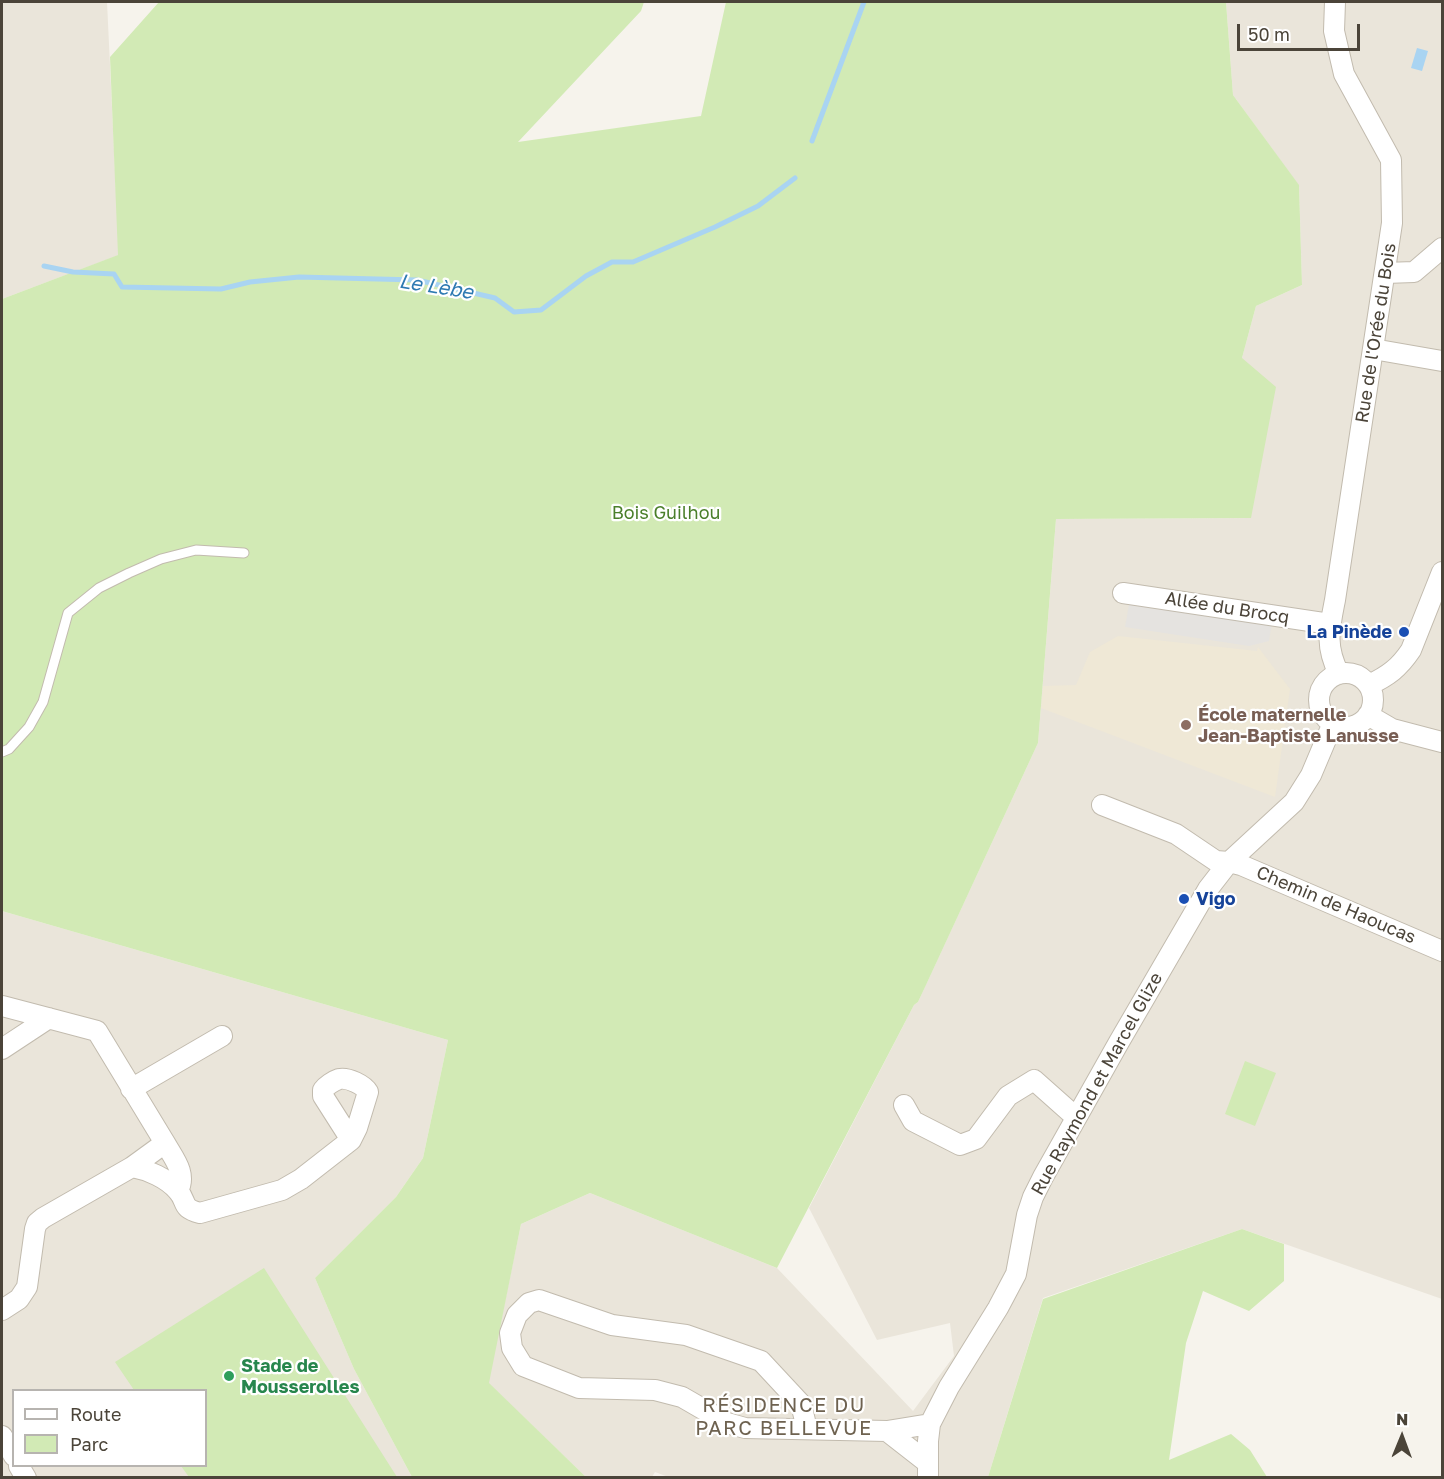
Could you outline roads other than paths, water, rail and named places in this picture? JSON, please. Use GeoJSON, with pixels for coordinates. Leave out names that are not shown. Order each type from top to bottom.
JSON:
{"type":"FeatureCollection","features":[{"type":"Feature","properties":{"kind":"street","name":"Rue de l'Orée du Bois"},"geometry":{"type":"LineString","coordinates":[[1335,2],[1334,31],[1344,74],[1391,160],[1392,223],[1330,624],[1332,659],[1340,674]]}},
{"type":"Feature","properties":{"kind":"street"},"geometry":{"type":"LineString","coordinates":[[1385,273],[1414,272],[1443,248]]}},
{"type":"Feature","properties":{"kind":"street"},"geometry":{"type":"LineString","coordinates":[[1373,349],[1443,361]]}},
{"type":"Feature","properties":{"kind":"street"},"geometry":{"type":"LineString","coordinates":[[1369,685],[1387,676],[1411,650],[1443,572]]}},
{"type":"Feature","properties":{"kind":"street","name":"Allée du Brocq"},"geometry":{"type":"LineString","coordinates":[[1123,593],[1330,624]]}},
{"type":"Feature","properties":{"kind":"street"},"geometry":{"type":"LineString","coordinates":[[1340,674],[1354,674],[1363,678],[1369,685],[1373,706],[1362,722],[1344,727],[1333,723],[1321,709],[1321,691],[1324,684],[1331,678],[1340,674]]}},
{"type":"Feature","properties":{"kind":"street"},"geometry":{"type":"LineString","coordinates":[[1368,715],[1392,729],[1443,742]]}},
{"type":"Feature","properties":{"kind":"street","name":"Rue Raymond et Marcel Glize"},"geometry":{"type":"LineString","coordinates":[[928,1470],[930,1424],[949,1387],[998,1308],[1016,1274],[1022,1236],[1033,1197],[1208,889],[1229,862],[1294,802],[1311,775],[1333,723]]}},
{"type":"Feature","properties":{"kind":"street","name":"Chemin de Haoucas"},"geometry":{"type":"LineString","coordinates":[[1102,805],[1176,834],[1216,861],[1241,865],[1443,951]]}},
{"type":"Feature","properties":{"kind":"street"},"geometry":{"type":"LineString","coordinates":[[2,1006],[97,1031],[181,1170],[182,1184],[178,1191]]}},
{"type":"Feature","properties":{"kind":"street"},"geometry":{"type":"LineString","coordinates":[[2,1049],[49,1018]]}},
{"type":"Feature","properties":{"kind":"street"},"geometry":{"type":"LineString","coordinates":[[132,1089],[222,1036]]}},
{"type":"Feature","properties":{"kind":"street"},"geometry":{"type":"LineString","coordinates":[[904,1105],[913,1121],[960,1145],[976,1139],[1008,1096],[1034,1080],[1077,1116]]}},
{"type":"Feature","properties":{"kind":"street"},"geometry":{"type":"LineString","coordinates":[[132,1167],[146,1170],[160,1177],[178,1191],[190,1210],[200,1213],[282,1190],[301,1179],[351,1140]]}},
{"type":"Feature","properties":{"kind":"street"},"geometry":{"type":"LineString","coordinates":[[2,1310],[19,1299],[27,1287],[37,1223],[132,1167],[165,1143]]}},
{"type":"Feature","properties":{"kind":"street"},"geometry":{"type":"LineString","coordinates":[[807,1429],[801,1404],[761,1361],[686,1335],[612,1325],[539,1300],[529,1303],[517,1315],[510,1332],[512,1348],[523,1366],[579,1388],[655,1390],[682,1397],[727,1423],[745,1428],[887,1431],[930,1424]]}},
{"type":"Feature","properties":{"kind":"street"},"geometry":{"type":"LineString","coordinates":[[887,1431],[928,1470]]}},
{"type":"Feature","properties":{"kind":"street"},"geometry":{"type":"LineString","coordinates":[[2,1436],[12,1453]]}},
{"type":"Feature","properties":{"kind":"lane"},"geometry":{"type":"LineString","coordinates":[[2,752],[9,749],[29,727],[43,702],[68,613],[99,588],[161,559],[196,550],[244,553]]}},
{"type":"Feature","properties":{"kind":"water"},"geometry":{"type":"Polygon","coordinates":[[[1417,48],[1428,51],[1422,71],[1411,68],[1417,48]]]}},
{"type":"Feature","properties":{"kind":"waterway","name":"Le Lèbe"},"geometry":{"type":"LineString","coordinates":[[812,141],[864,2]]}},
{"type":"Feature","properties":{"kind":"waterway","name":"Le Lèbe"},"geometry":{"type":"LineString","coordinates":[[44,266],[73,272],[114,274],[122,287],[221,289],[250,282],[299,277],[417,280],[495,298],[514,312],[541,310],[586,276],[612,262],[633,262],[715,227],[758,206],[795,178]]}},
{"type":"Feature","properties":{"kind":"place","name":"La Pinède"},"geometry":{"type":"Point","coordinates":[1404,632]}},
{"type":"Feature","properties":{"kind":"place","name":"École maternelle Jean-Baptiste Lanusse"},"geometry":{"type":"Point","coordinates":[1186,725]}},
{"type":"Feature","properties":{"kind":"place","name":"Vigo"},"geometry":{"type":"Point","coordinates":[1184,899]}},
{"type":"Feature","properties":{"kind":"place","name":"Stade de Mousserolles"},"geometry":{"type":"Point","coordinates":[229,1376]}},
{"type":"Feature","properties":{"kind":"district","name":"RÉSIDENCE DU PARC BELLEVUE"},"geometry":{"type":"Point","coordinates":[784,1418]}},
{"type":"Feature","properties":{"kind":"park label","name":"Bois Guilhou"},"geometry":{"type":"Point","coordinates":[666,513]}}]}
